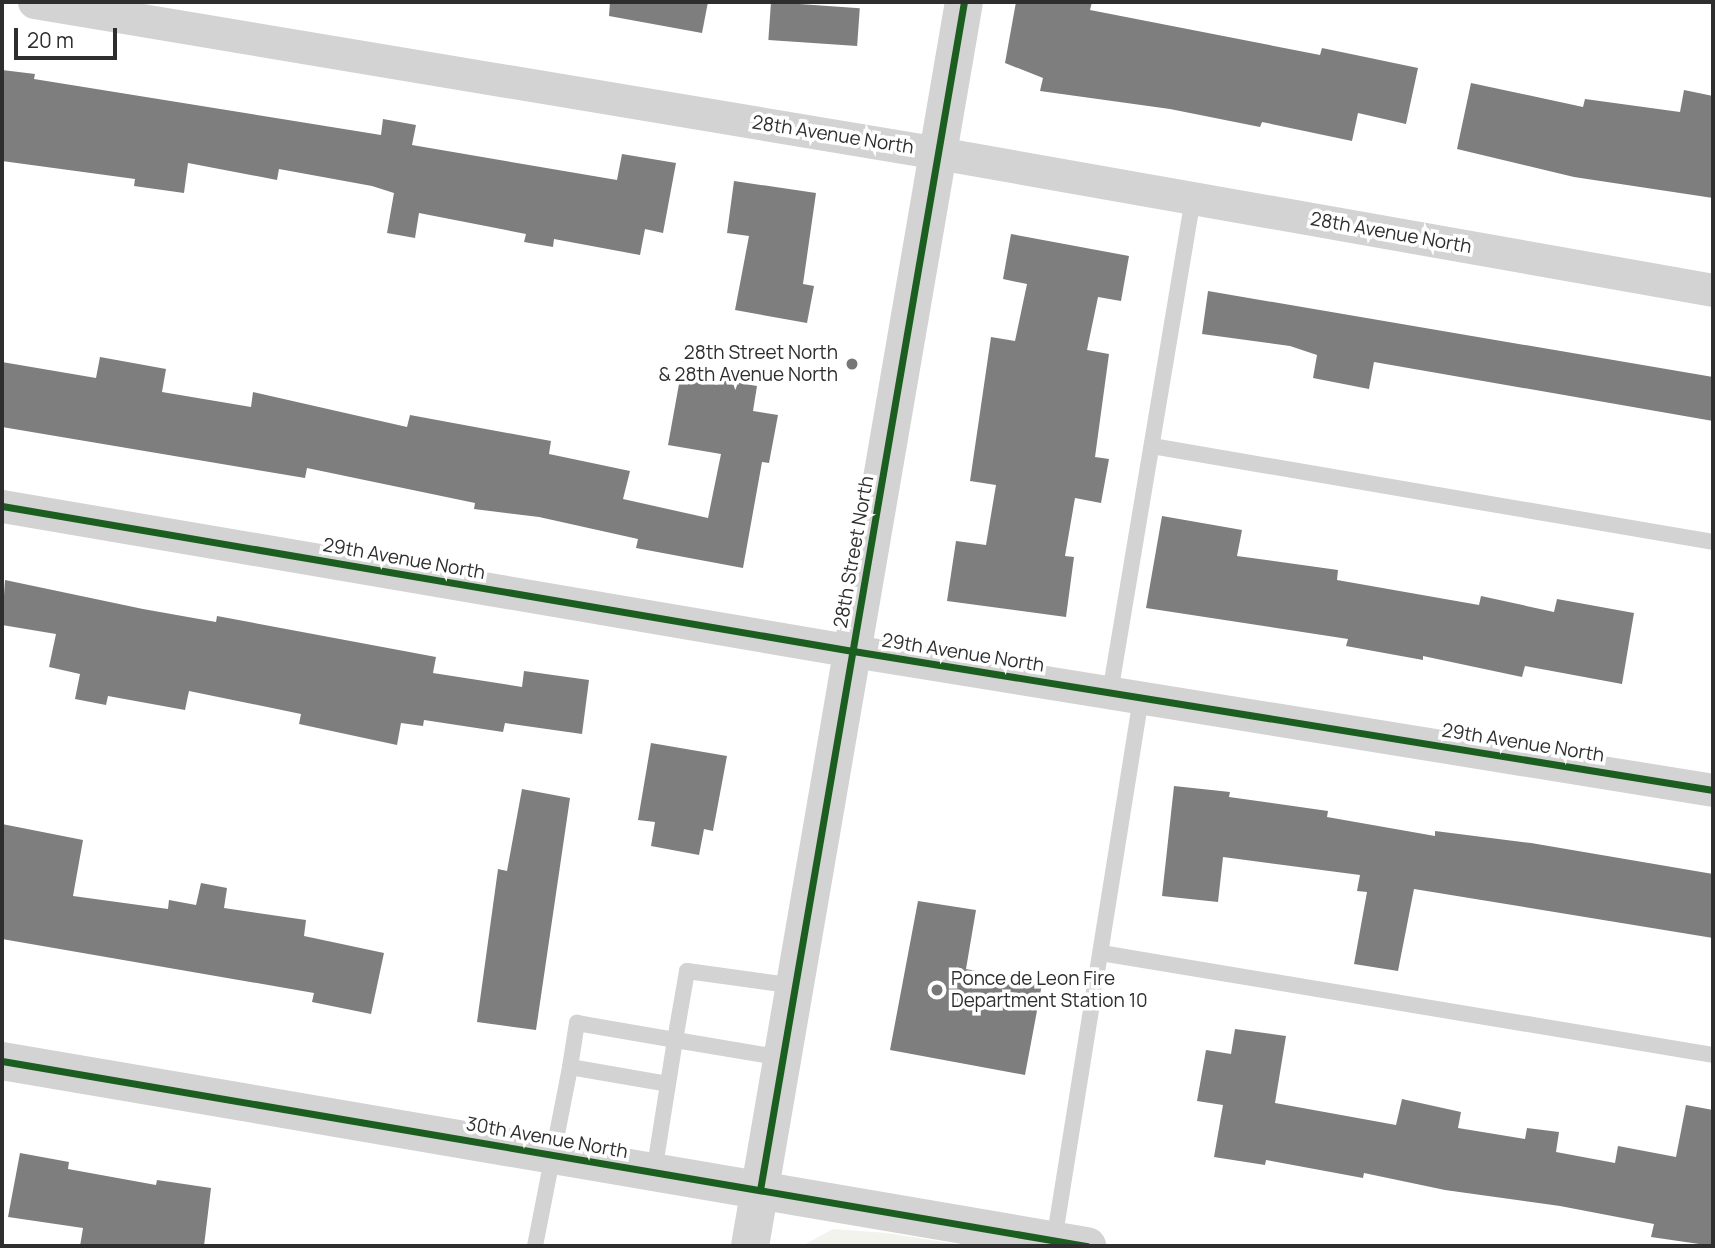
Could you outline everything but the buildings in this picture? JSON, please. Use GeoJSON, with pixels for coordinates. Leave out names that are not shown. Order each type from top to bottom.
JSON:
{"type":"FeatureCollection","features":[{"type":"Feature","properties":{"kind":"street","name":"28th Avenue North"},"geometry":{"type":"LineString","coordinates":[[34,2],[938,153],[1713,290]]}},
{"type":"Feature","properties":{"kind":"street","name":"28th Street North"},"geometry":{"type":"LineString","coordinates":[[750,1246],[964,2]]}},
{"type":"Feature","properties":{"kind":"street","name":"29th Avenue North"},"geometry":{"type":"LineString","coordinates":[[2,506],[853,652],[1713,790]]}},
{"type":"Feature","properties":{"kind":"street","name":"30th Avenue North"},"geometry":{"type":"LineString","coordinates":[[2,1061],[1071,1243]]}},
{"type":"Feature","properties":{"kind":"lane"},"geometry":{"type":"LineString","coordinates":[[1071,1243],[1152,446],[1193,198]]}},
{"type":"Feature","properties":{"kind":"lane"},"geometry":{"type":"LineString","coordinates":[[1152,446],[1713,542]]}},
{"type":"Feature","properties":{"kind":"lane"},"geometry":{"type":"LineString","coordinates":[[1101,953],[1713,1055]]}},
{"type":"Feature","properties":{"kind":"lane"},"geometry":{"type":"LineString","coordinates":[[654,1172],[687,971],[795,986]]}},
{"type":"Feature","properties":{"kind":"lane"},"geometry":{"type":"LineString","coordinates":[[541,1245],[552,1155],[577,1023],[783,1058]]}},
{"type":"Feature","properties":{"kind":"lane"},"geometry":{"type":"LineString","coordinates":[[570,1067],[668,1084]]}},
{"type":"Feature","properties":{"kind":"shaded area"},"geometry":{"type":"Polygon","coordinates":[[[833,1229],[887,1233],[969,1246],[802,1246],[833,1229]]]}},
{"type":"Feature","properties":{"kind":"cycle path"},"geometry":{"type":"LineString","coordinates":[[760,1190],[964,2]]}},
{"type":"Feature","properties":{"kind":"cycle path"},"geometry":{"type":"LineString","coordinates":[[2,506],[853,651],[1713,790]]}},
{"type":"Feature","properties":{"kind":"cycle path"},"geometry":{"type":"LineString","coordinates":[[2,1061],[1087,1246]]}},
{"type":"Feature","properties":{"kind":"place","name":"28th Street North & 28th Avenue North"},"geometry":{"type":"Point","coordinates":[852,364]}},
{"type":"Feature","properties":{"kind":"place","name":"Ponce de Leon Fire Department Station 10"},"geometry":{"type":"Point","coordinates":[937,990]}}]}
